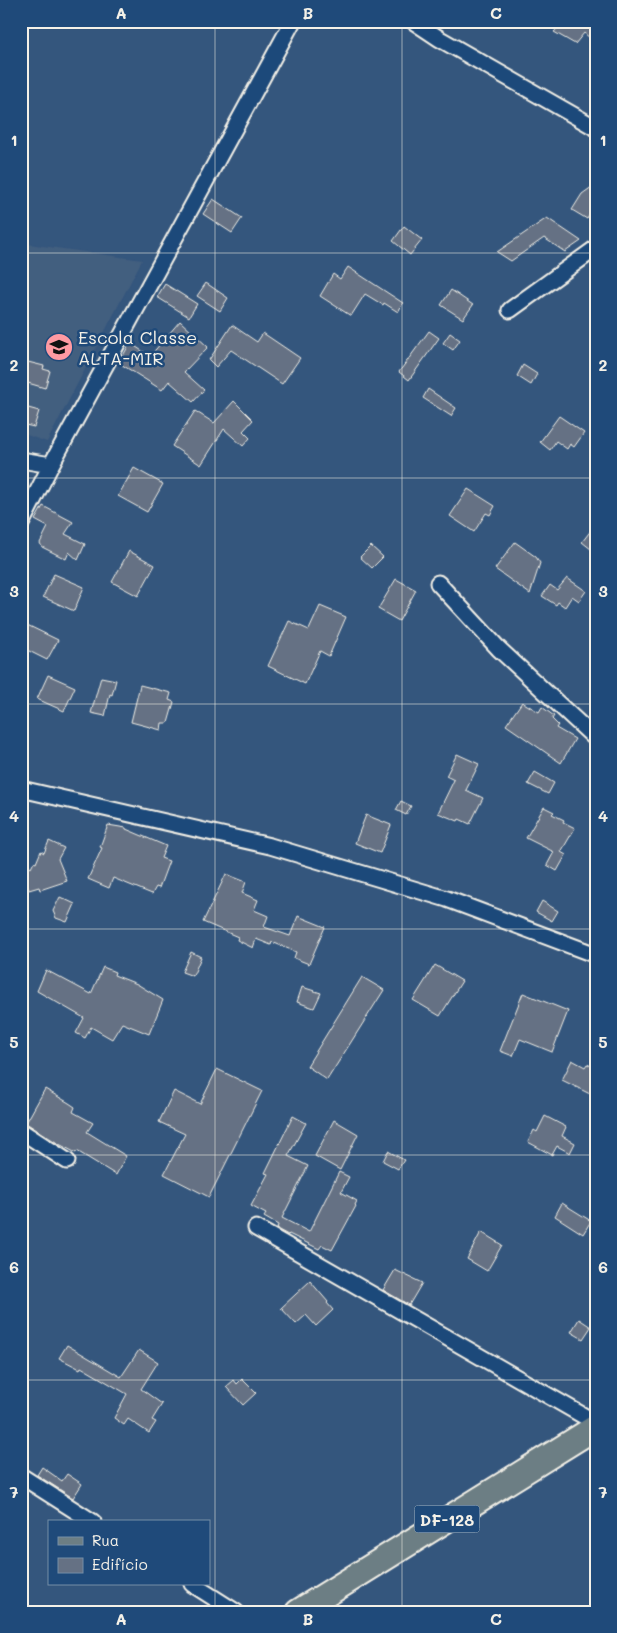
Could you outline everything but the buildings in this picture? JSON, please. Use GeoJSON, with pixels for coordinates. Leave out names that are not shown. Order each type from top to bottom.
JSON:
{"type":"FeatureCollection","features":[{"type":"Feature","properties":{"kind":"main road","name":"DF-128"},"geometry":{"type":"LineString","coordinates":[[298,1612],[596,1427]]}},
{"type":"Feature","properties":{"kind":"street"},"geometry":{"type":"LineString","coordinates":[[21,524],[51,465],[293,21]]}},
{"type":"Feature","properties":{"kind":"street"},"geometry":{"type":"LineString","coordinates":[[413,21],[440,39],[596,128]]}},
{"type":"Feature","properties":{"kind":"street"},"geometry":{"type":"LineString","coordinates":[[510,310],[596,248]]}},
{"type":"Feature","properties":{"kind":"street"},"geometry":{"type":"LineString","coordinates":[[21,460],[51,465]]}},
{"type":"Feature","properties":{"kind":"street"},"geometry":{"type":"LineString","coordinates":[[438,583],[499,649],[596,739]]}},
{"type":"Feature","properties":{"kind":"street"},"geometry":{"type":"LineString","coordinates":[[21,789],[270,846],[447,900],[596,955]]}},
{"type":"Feature","properties":{"kind":"street"},"geometry":{"type":"LineString","coordinates":[[21,1131],[68,1161]]}},
{"type":"Feature","properties":{"kind":"street"},"geometry":{"type":"LineString","coordinates":[[256,1228],[596,1423]]}},
{"type":"Feature","properties":{"kind":"street"},"geometry":{"type":"LineString","coordinates":[[21,1476],[90,1520]]}},
{"type":"Feature","properties":{"kind":"street"},"geometry":{"type":"LineString","coordinates":[[195,1586],[236,1612]]}},
{"type":"Feature","properties":{"kind":"shaded area","name":"Escola Classe ALTA-MIR"},"geometry":{"type":"Polygon","coordinates":[[[21,243],[142,260],[47,442],[21,433],[21,243]]]}},
{"type":"Feature","properties":{"kind":"place","name":"Escola Classe ALTA-MIR"},"geometry":{"type":"Point","coordinates":[59,347]}}]}
